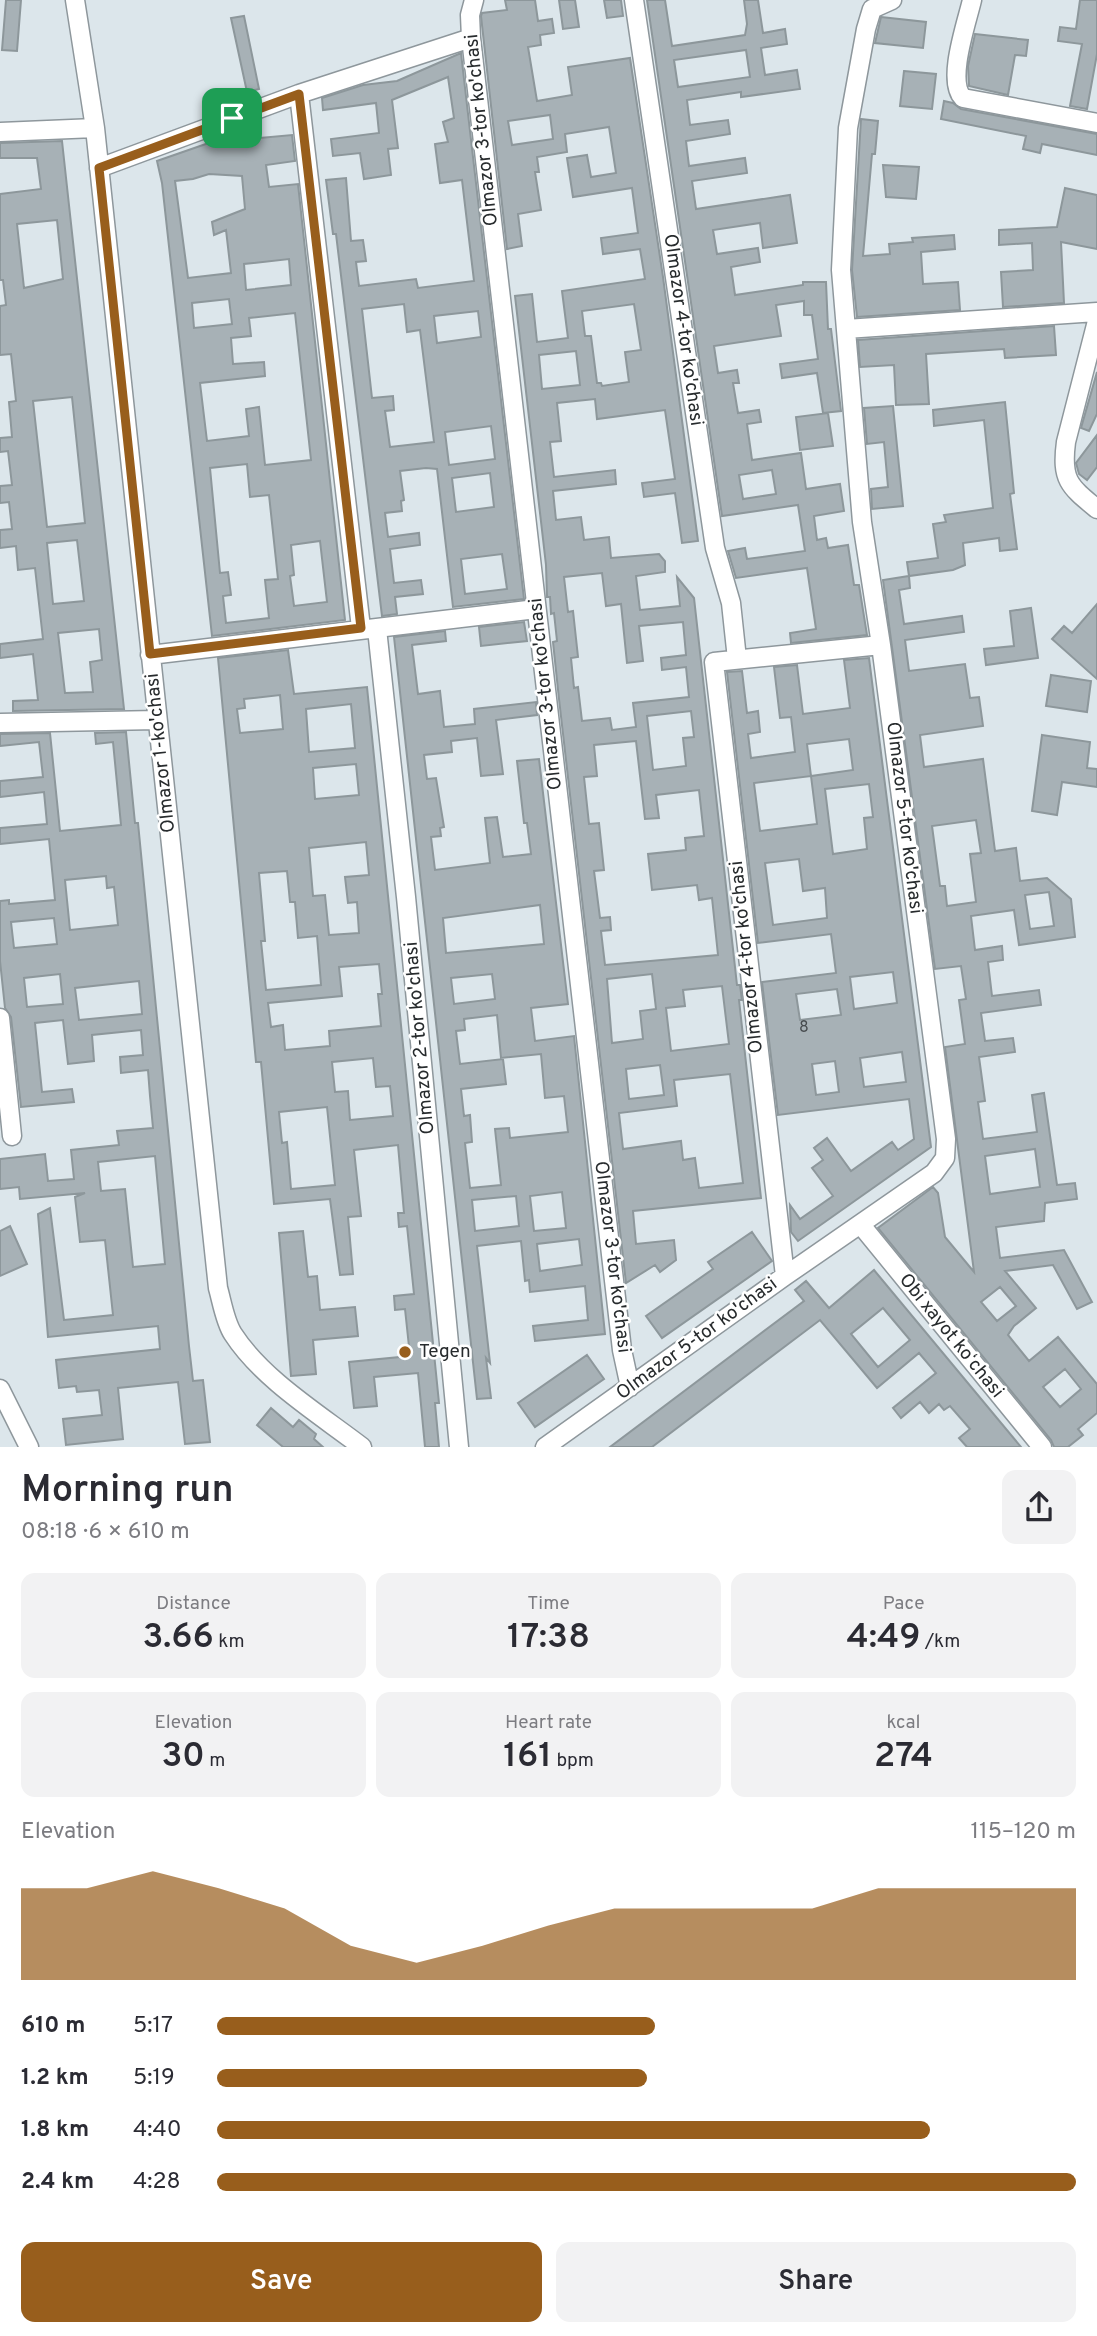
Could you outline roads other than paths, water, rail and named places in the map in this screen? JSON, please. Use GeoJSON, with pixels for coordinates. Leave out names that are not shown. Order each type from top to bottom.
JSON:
{"type":"FeatureCollection","features":[{"type":"Feature","properties":{"kind":"street","name":"Olmazor 1-ko'chasi"},"geometry":{"type":"LineString","coordinates":[[75,0],[95,128],[218,1288],[231,1332],[253,1359],[276,1381],[362,1447]]}},
{"type":"Feature","properties":{"kind":"street","name":"Olmazor 3-tor ko'chasi"},"geometry":{"type":"LineString","coordinates":[[474,0],[470,15],[471,38],[621,1337],[631,1387]]}},
{"type":"Feature","properties":{"kind":"street","name":"Olmazor 4-tor ko'chasi"},"geometry":{"type":"LineString","coordinates":[[634,0],[715,548],[731,603],[737,659]]}},
{"type":"Feature","properties":{"kind":"street","name":"Olmazor 5-tor ko'chasi"},"geometry":{"type":"LineString","coordinates":[[545,1447],[934,1173],[945,1158],[946,1139],[881,645],[862,522],[841,270],[848,128],[866,29],[872,9],[892,0]]}},
{"type":"Feature","properties":{"kind":"street"},"geometry":{"type":"LineString","coordinates":[[972,0],[955,73],[959,94],[963,98],[1097,123]]}},
{"type":"Feature","properties":{"kind":"street"},"geometry":{"type":"LineString","coordinates":[[99,168],[299,94],[471,38]]}},
{"type":"Feature","properties":{"kind":"street","name":"Olmazor 2-tor ko'chasi"},"geometry":{"type":"LineString","coordinates":[[299,94],[407,897],[459,1447]]}},
{"type":"Feature","properties":{"kind":"street"},"geometry":{"type":"LineString","coordinates":[[0,132],[95,128]]}},
{"type":"Feature","properties":{"kind":"street"},"geometry":{"type":"LineString","coordinates":[[846,328],[1097,312]]}},
{"type":"Feature","properties":{"kind":"street"},"geometry":{"type":"LineString","coordinates":[[1097,321],[1063,461],[1065,477],[1097,509]]}},
{"type":"Feature","properties":{"kind":"street"},"geometry":{"type":"LineString","coordinates":[[150,654],[536,609]]}},
{"type":"Feature","properties":{"kind":"street","name":"Olmazor 4-tor ko'chasi"},"geometry":{"type":"LineString","coordinates":[[785,1276],[714,662],[881,645]]}},
{"type":"Feature","properties":{"kind":"street"},"geometry":{"type":"LineString","coordinates":[[0,723],[157,720]]}},
{"type":"Feature","properties":{"kind":"street"},"geometry":{"type":"LineString","coordinates":[[0,1018],[12,1136]]}},
{"type":"Feature","properties":{"kind":"street","name":"Obi xayot koʻchasi"},"geometry":{"type":"LineString","coordinates":[[861,1225],[1042,1447]]}},
{"type":"Feature","properties":{"kind":"street"},"geometry":{"type":"LineString","coordinates":[[0,1388],[29,1447]]}},
{"type":"Feature","properties":{"kind":"place","name":"Tegen"},"geometry":{"type":"Point","coordinates":[405,1352]}}]}
